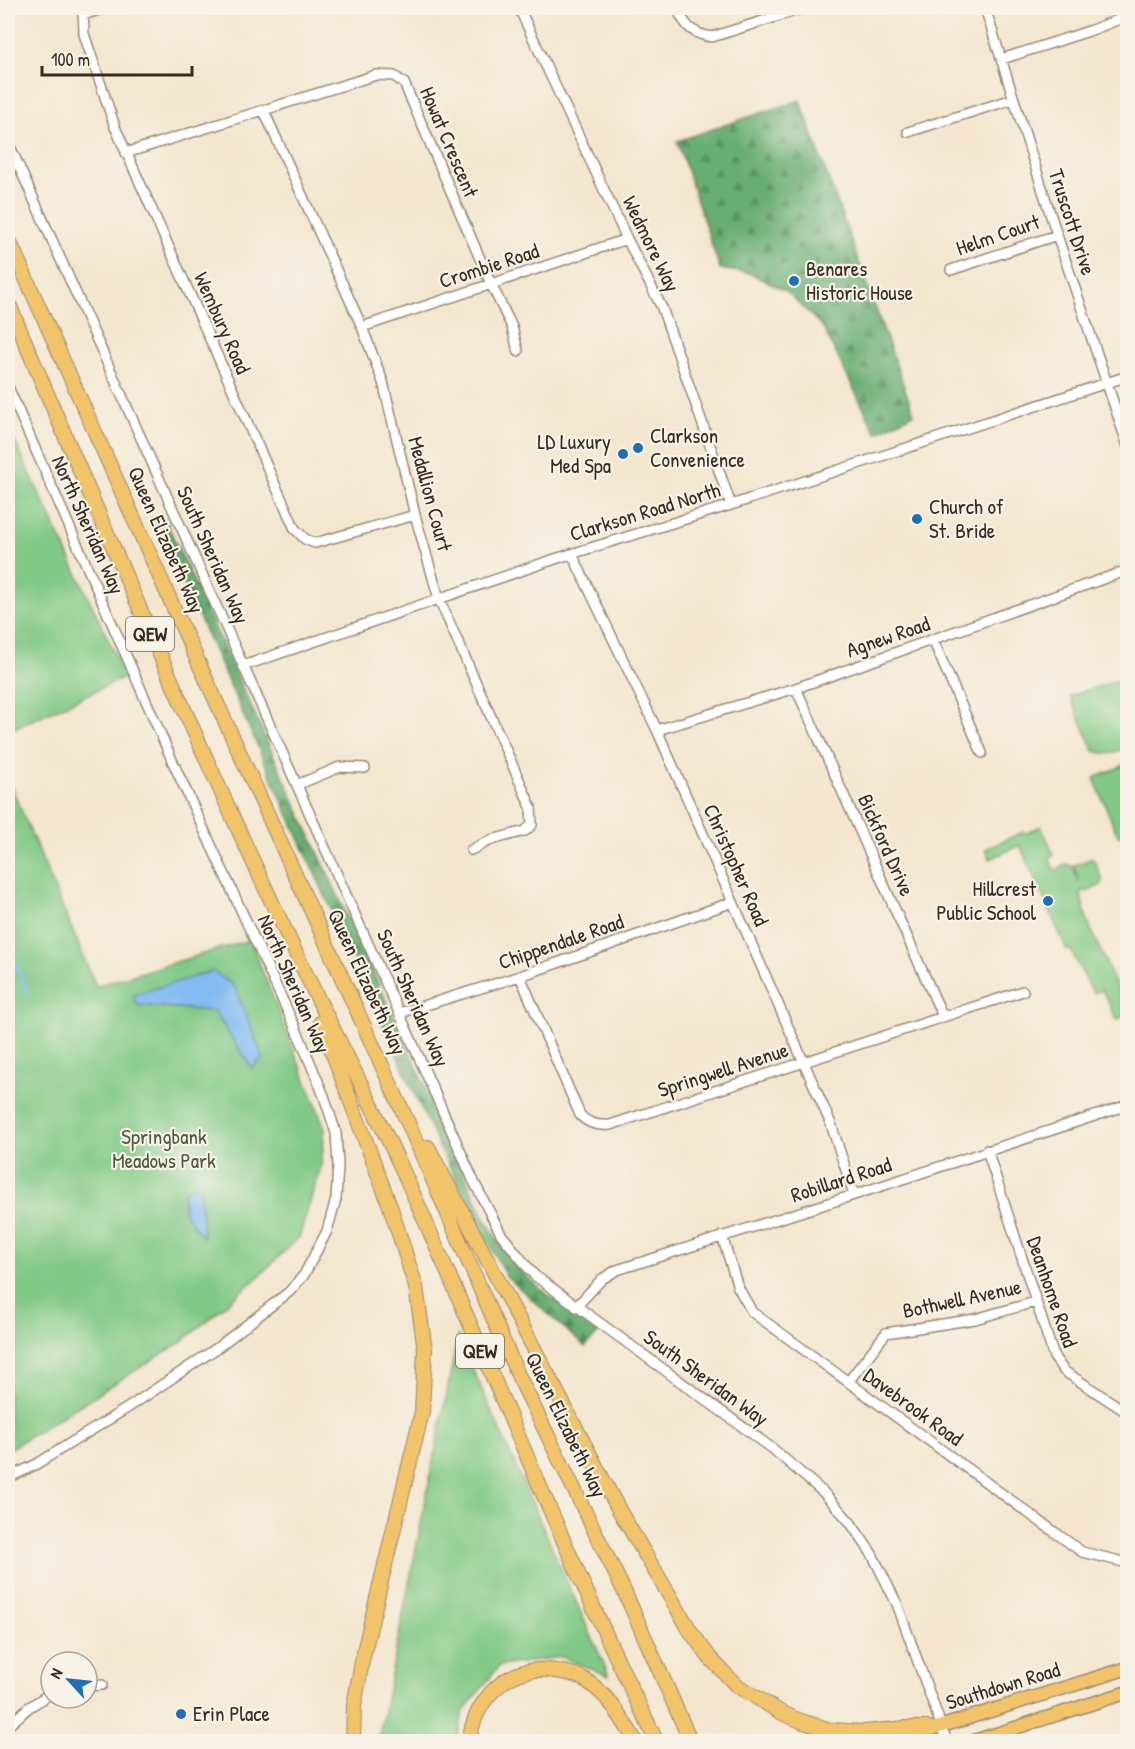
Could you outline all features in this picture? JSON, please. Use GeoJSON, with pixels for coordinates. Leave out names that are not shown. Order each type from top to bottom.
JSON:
{"type":"FeatureCollection","features":[{"type":"Feature","properties":{"kind":"highway","name":"Queen Elizabeth Way"},"geometry":{"type":"LineString","coordinates":[[8,238],[409,1125],[518,1376],[626,1595],[692,1742]]}},
{"type":"Feature","properties":{"kind":"highway","name":"QEW"},"geometry":{"type":"LineString","coordinates":[[8,302],[148,631],[300,963],[398,1160],[523,1450],[657,1742]]}},
{"type":"Feature","properties":{"kind":"highway"},"geometry":{"type":"LineString","coordinates":[[300,963],[390,1206],[416,1287],[425,1350],[422,1412],[363,1656],[354,1706],[352,1742]]}},
{"type":"Feature","properties":{"kind":"highway"},"geometry":{"type":"LineString","coordinates":[[409,1125],[426,1144],[619,1510],[691,1632],[710,1658],[736,1685],[780,1712],[830,1730],[864,1732],[935,1727]]}},
{"type":"Feature","properties":{"kind":"highway"},"geometry":{"type":"LineString","coordinates":[[469,1742],[473,1719],[484,1701],[502,1682],[524,1672],[546,1669],[580,1677],[597,1689],[617,1709],[636,1742]]}},
{"type":"Feature","properties":{"kind":"main road","name":"Southdown Road"},"geometry":{"type":"LineString","coordinates":[[891,1742],[1128,1668]]}},
{"type":"Feature","properties":{"kind":"main road","name":"Southdown Road"},"geometry":{"type":"LineString","coordinates":[[971,1742],[1128,1692]]}},
{"type":"Feature","properties":{"kind":"street"},"geometry":{"type":"LineString","coordinates":[[83,11],[105,8]]}},
{"type":"Feature","properties":{"kind":"street","name":"Wedmore Way"},"geometry":{"type":"LineString","coordinates":[[519,8],[627,239],[662,308],[731,505]]}},
{"type":"Feature","properties":{"kind":"street"},"geometry":{"type":"LineString","coordinates":[[677,8],[684,23],[692,31],[712,37],[804,8]]}},
{"type":"Feature","properties":{"kind":"street","name":"Truscott Drive"},"geometry":{"type":"LineString","coordinates":[[985,8],[1057,235],[1128,446]]}},
{"type":"Feature","properties":{"kind":"street","name":"Wembury Road"},"geometry":{"type":"LineString","coordinates":[[83,11],[84,34],[115,127],[295,529],[305,540],[315,543],[415,515]]}},
{"type":"Feature","properties":{"kind":"street"},"geometry":{"type":"LineString","coordinates":[[1002,59],[1089,32],[1128,16]]}},
{"type":"Feature","properties":{"kind":"street","name":"Howat Crescent"},"geometry":{"type":"LineString","coordinates":[[126,153],[376,75],[394,76],[404,83],[512,327],[519,351]]}},
{"type":"Feature","properties":{"kind":"street"},"geometry":{"type":"LineString","coordinates":[[908,132],[1013,99]]}},
{"type":"Feature","properties":{"kind":"street","name":"Medallion Court"},"geometry":{"type":"LineString","coordinates":[[264,111],[362,327],[383,382],[415,515],[440,599],[531,807],[532,825],[525,831],[491,840],[471,850]]}},
{"type":"Feature","properties":{"kind":"street","name":"South Sheridan Way"},"geometry":{"type":"LineString","coordinates":[[8,142],[243,666],[299,784],[474,1182],[501,1234],[534,1275],[724,1412],[780,1455],[824,1493],[872,1554],[897,1604],[935,1727],[947,1742]]}},
{"type":"Feature","properties":{"kind":"street","name":"Helm Court"},"geometry":{"type":"LineString","coordinates":[[951,270],[1057,235]]}},
{"type":"Feature","properties":{"kind":"street","name":"Crombie Road"},"geometry":{"type":"LineString","coordinates":[[362,327],[627,239]]}},
{"type":"Feature","properties":{"kind":"street","name":"Clarkson Road North"},"geometry":{"type":"LineString","coordinates":[[243,666],[572,554],[731,505],[1128,376]]}},
{"type":"Feature","properties":{"kind":"street","name":"North Sheridan Way"},"geometry":{"type":"LineString","coordinates":[[8,387],[158,730],[312,1067],[336,1133],[338,1165],[336,1199],[327,1231],[304,1275],[289,1292],[217,1348],[129,1407],[35,1465],[8,1478]]}},
{"type":"Feature","properties":{"kind":"street","name":"Christopher Road"},"geometry":{"type":"LineString","coordinates":[[572,554],[657,730],[802,1063],[831,1124],[854,1195]]}},
{"type":"Feature","properties":{"kind":"street","name":"Agnew Road"},"geometry":{"type":"LineString","coordinates":[[657,730],[796,688],[1128,570]]}},
{"type":"Feature","properties":{"kind":"street"},"geometry":{"type":"LineString","coordinates":[[933,640],[982,753]]}},
{"type":"Feature","properties":{"kind":"street","name":"Bickford Drive"},"geometry":{"type":"LineString","coordinates":[[796,688],[943,1017]]}},
{"type":"Feature","properties":{"kind":"street"},"geometry":{"type":"LineString","coordinates":[[299,784],[340,767],[365,768]]}},
{"type":"Feature","properties":{"kind":"street","name":"Chippendale Road"},"geometry":{"type":"LineString","coordinates":[[400,1013],[520,976],[733,902]]}},
{"type":"Feature","properties":{"kind":"street","name":"Springwell Avenue"},"geometry":{"type":"LineString","coordinates":[[520,976],[580,1114],[585,1121],[598,1126],[610,1125],[1023,992]]}},
{"type":"Feature","properties":{"kind":"street","name":"Robillard Road"},"geometry":{"type":"LineString","coordinates":[[576,1307],[602,1279],[617,1269],[854,1195],[1128,1105]]}},
{"type":"Feature","properties":{"kind":"street","name":"Deanhome Road"},"geometry":{"type":"LineString","coordinates":[[987,1150],[1035,1302],[1058,1365],[1128,1413]]}},
{"type":"Feature","properties":{"kind":"street","name":"Davebrook Road"},"geometry":{"type":"LineString","coordinates":[[723,1236],[738,1287],[752,1312],[1082,1552],[1128,1563]]}},
{"type":"Feature","properties":{"kind":"street","name":"Bothwell Avenue"},"geometry":{"type":"LineString","coordinates":[[848,1382],[886,1333],[975,1319],[1035,1302]]}},
{"type":"Feature","properties":{"kind":"street"},"geometry":{"type":"LineString","coordinates":[[8,1726],[39,1701]]}},
{"type":"Feature","properties":{"kind":"green space"},"geometry":{"type":"Polygon","coordinates":[[[800,100],[914,414],[876,433],[822,326],[786,291],[749,273],[720,269],[677,141],[800,100]]]}},
{"type":"Feature","properties":{"kind":"green space"},"geometry":{"type":"Polygon","coordinates":[[[8,427],[126,677],[8,731],[8,427]]]}},
{"type":"Feature","properties":{"kind":"green space"},"geometry":{"type":"Polygon","coordinates":[[[165,519],[481,1211],[501,1245],[526,1276],[552,1298],[600,1331],[585,1347],[505,1275],[435,1139],[156,522],[165,519]]]}},
{"type":"Feature","properties":{"kind":"green space"},"geometry":{"type":"Polygon","coordinates":[[[1127,677],[1127,748],[1108,754],[1094,751],[1070,696],[1127,677]]]}},
{"type":"Feature","properties":{"kind":"green space"},"geometry":{"type":"Polygon","coordinates":[[[1127,764],[1127,832],[1118,836],[1094,778],[1127,764]]]}},
{"type":"Feature","properties":{"kind":"green space","name":"Springbank Meadows Park"},"geometry":{"type":"Polygon","coordinates":[[[8,779],[96,986],[250,940],[325,1128],[321,1167],[299,1237],[258,1277],[183,1341],[8,1450],[8,779]]]}},
{"type":"Feature","properties":{"kind":"green space"},"geometry":{"type":"Polygon","coordinates":[[[1041,826],[1054,855],[1049,858],[1055,871],[1067,864],[1072,866],[1079,882],[1074,865],[1093,858],[1103,881],[1101,885],[1087,892],[1082,890],[1081,898],[1087,920],[1127,1010],[1127,1014],[1117,1020],[1102,990],[1093,993],[1070,949],[1067,950],[1020,845],[990,859],[985,849],[1041,826]]]}},
{"type":"Feature","properties":{"kind":"green space"},"geometry":{"type":"Polygon","coordinates":[[[458,1336],[609,1676],[561,1657],[499,1666],[463,1712],[457,1741],[378,1741],[458,1336]]]}},
{"type":"Feature","properties":{"kind":"water"},"geometry":{"type":"Polygon","coordinates":[[[213,971],[235,987],[263,1058],[252,1068],[214,1011],[137,1005],[133,995],[213,971]]]}},
{"type":"Feature","properties":{"kind":"water"},"geometry":{"type":"Polygon","coordinates":[[[194,1185],[200,1188],[203,1237],[185,1212],[184,1192],[194,1185]]]}},
{"type":"Feature","properties":{"kind":"waterway"},"geometry":{"type":"LineString","coordinates":[[8,946],[27,993]]}},
{"type":"Feature","properties":{"kind":"place","name":"Benares Historic House"},"geometry":{"type":"Point","coordinates":[794,281]}},
{"type":"Feature","properties":{"kind":"place","name":"Clarkson Convenience"},"geometry":{"type":"Point","coordinates":[638,448]}},
{"type":"Feature","properties":{"kind":"place","name":"LD Luxury Med Spa"},"geometry":{"type":"Point","coordinates":[623,454]}},
{"type":"Feature","properties":{"kind":"place","name":"Church of St. Bride"},"geometry":{"type":"Point","coordinates":[917,519]}},
{"type":"Feature","properties":{"kind":"place","name":"Hillcrest Public School"},"geometry":{"type":"Point","coordinates":[1048,901]}},
{"type":"Feature","properties":{"kind":"place","name":"Erin Place"},"geometry":{"type":"Point","coordinates":[181,1714]}}]}
